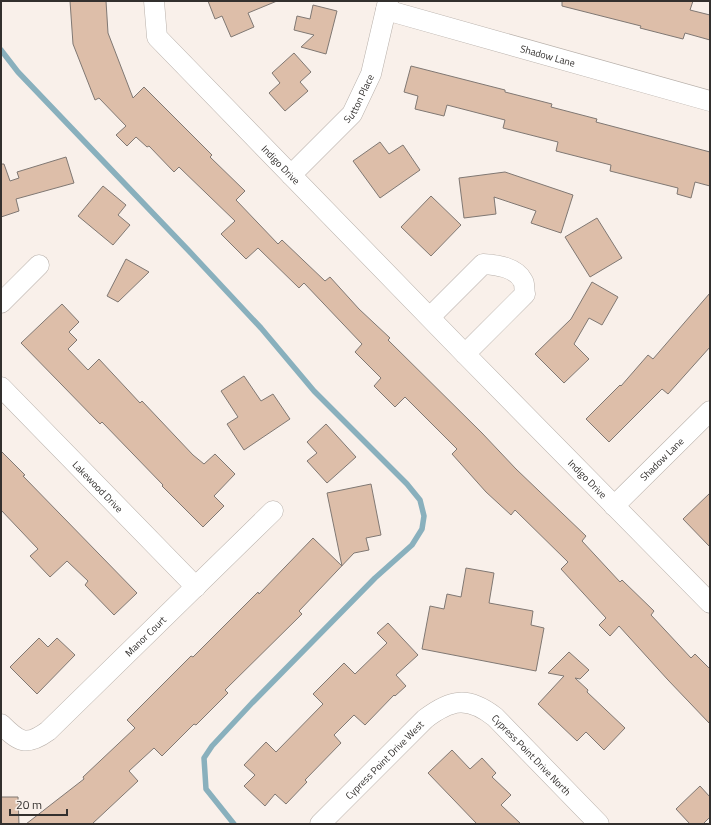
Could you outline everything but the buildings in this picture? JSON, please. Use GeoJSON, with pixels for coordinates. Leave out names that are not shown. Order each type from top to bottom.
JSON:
{"type":"FeatureCollection","features":[{"type":"Feature","properties":{"kind":"street","name":"Indigo Drive"},"geometry":{"type":"LineString","coordinates":[[154,1],[157,37],[465,354],[710,603]]}},
{"type":"Feature","properties":{"kind":"street","name":"Sutton Place"},"geometry":{"type":"LineString","coordinates":[[291,175],[352,114],[371,74],[387,5]]}},
{"type":"Feature","properties":{"kind":"street","name":"Shadow Lane"},"geometry":{"type":"LineString","coordinates":[[387,5],[710,101]]}},
{"type":"Feature","properties":{"kind":"street"},"geometry":{"type":"LineString","coordinates":[[430,317],[483,264],[498,264],[516,272],[523,282],[525,294],[465,354]]}},
{"type":"Feature","properties":{"kind":"street"},"geometry":{"type":"LineString","coordinates":[[1,303],[38,265]]}},
{"type":"Feature","properties":{"kind":"street","name":"Lakewood Drive"},"geometry":{"type":"LineString","coordinates":[[1,387],[196,587]]}},
{"type":"Feature","properties":{"kind":"street","name":"Shadow Lane"},"geometry":{"type":"LineString","coordinates":[[614,506],[710,411]]}},
{"type":"Feature","properties":{"kind":"street","name":"Manor Court"},"geometry":{"type":"LineString","coordinates":[[5,728],[18,739],[26,742],[36,739],[48,731],[273,511]]}},
{"type":"Feature","properties":{"kind":"street","name":"Cypress Point Drive West"},"geometry":{"type":"LineString","coordinates":[[320,824],[425,719],[438,709],[455,702]]}},
{"type":"Feature","properties":{"kind":"street","name":"Cypress Point Drive North"},"geometry":{"type":"LineString","coordinates":[[455,702],[469,703],[483,708],[494,717],[599,824]]}},
{"type":"Feature","properties":{"kind":"waterway"},"geometry":{"type":"LineString","coordinates":[[1,50],[18,72],[261,328],[314,391],[407,484],[420,500],[424,516],[422,529],[412,545],[375,578],[252,703],[212,746],[204,758],[206,789],[234,824]]}}]}
